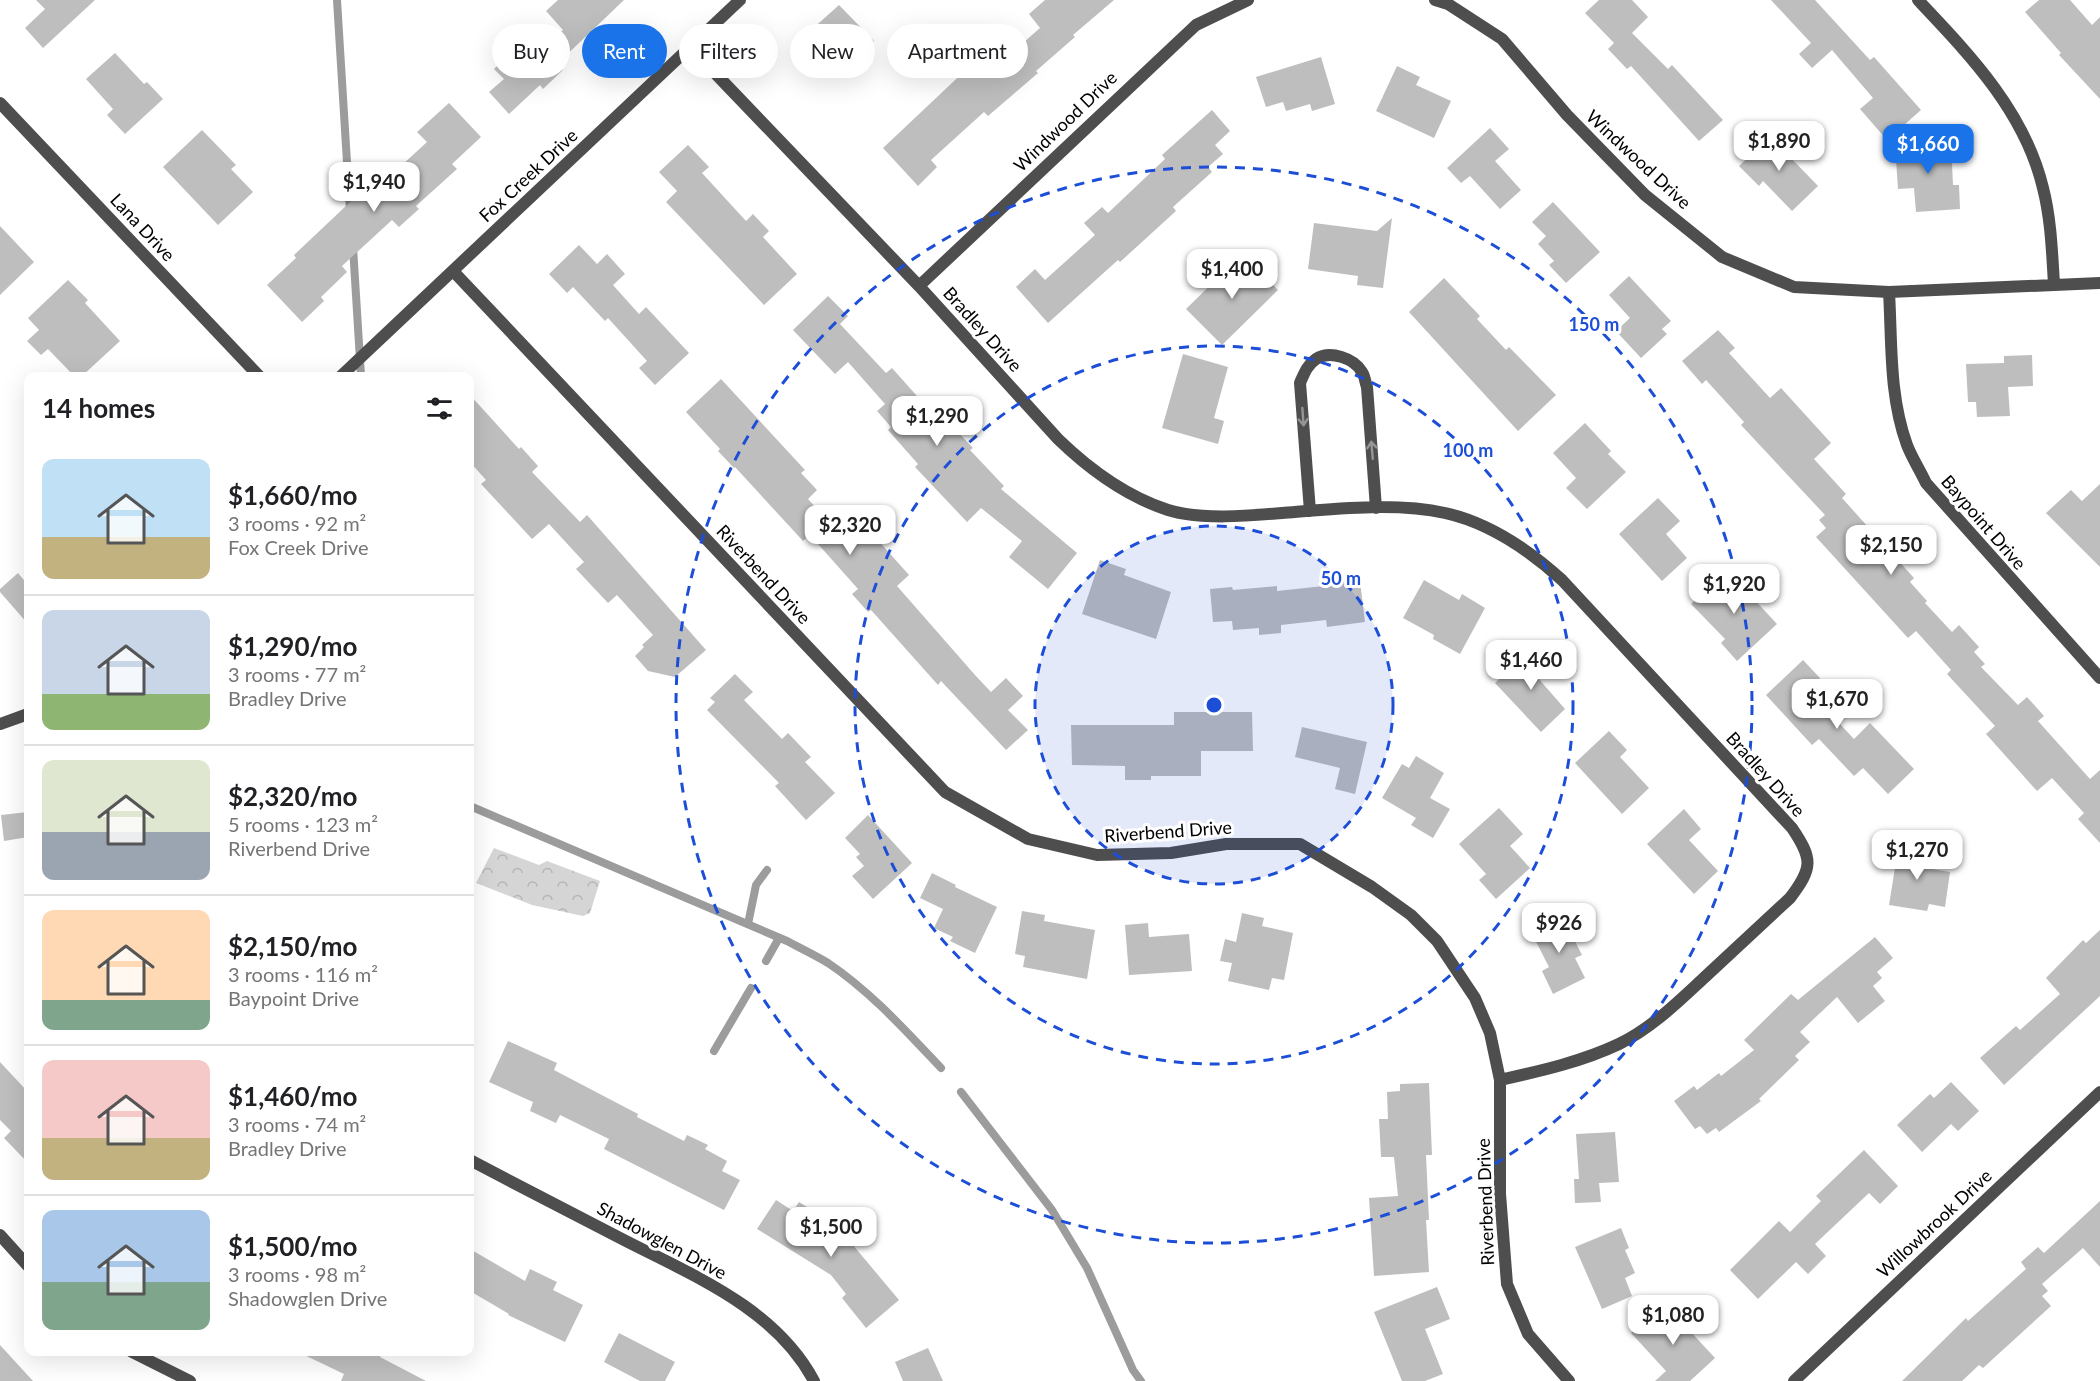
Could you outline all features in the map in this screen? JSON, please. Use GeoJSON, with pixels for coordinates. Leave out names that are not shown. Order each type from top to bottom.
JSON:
{"type":"FeatureCollection","features":[{"type":"Feature","properties":{"kind":"street","name":"Fox Creek Drive"},"geometry":{"type":"LineString","coordinates":[[714,24],[740,0]]}},
{"type":"Feature","properties":{"kind":"street","name":"Windwood Drive"},"geometry":{"type":"LineString","coordinates":[[919,286],[1196,24],[1248,0]]}},
{"type":"Feature","properties":{"kind":"street","name":"Windwood Drive"},"geometry":{"type":"LineString","coordinates":[[1435,0],[1448,4],[1502,39],[1567,115],[1645,195],[1722,257],[1794,287],[1889,292],[2100,283]]}},
{"type":"Feature","properties":{"kind":"street"},"geometry":{"type":"LineString","coordinates":[[1917,0],[1983,72],[2019,123],[2034,156],[2043,189],[2049,218],[2054,284]]}},
{"type":"Feature","properties":{"kind":"street","name":"Fox Creek Drive"},"geometry":{"type":"LineString","coordinates":[[345,372],[679,56]]}},
{"type":"Feature","properties":{"kind":"street","name":"Bradley Drive"},"geometry":{"type":"LineString","coordinates":[[721,78],[919,286],[1058,439],[1103,478],[1136,497],[1170,510],[1206,515],[1248,516],[1310,511],[1416,508],[1447,513],[1499,534],[1539,559],[1562,580],[1792,828],[1806,848],[1808,870],[1790,898],[1654,1022],[1619,1043],[1585,1057],[1500,1080]]}},
{"type":"Feature","properties":{"kind":"street","name":"Lana Drive"},"geometry":{"type":"LineString","coordinates":[[0,103],[255,372]]}},
{"type":"Feature","properties":{"kind":"street","name":"Riverbend Drive"},"geometry":{"type":"LineString","coordinates":[[453,271],[945,792],[1028,839],[1097,855],[1171,853],[1226,844],[1300,844],[1372,887],[1411,915],[1437,941],[1475,998],[1490,1033],[1500,1080],[1500,1194],[1507,1284],[1528,1334],[1569,1381]]}},
{"type":"Feature","properties":{"kind":"street","name":"Baypoint Drive"},"geometry":{"type":"LineString","coordinates":[[1889,292],[1892,376],[1898,409],[1907,445],[1926,483],[2100,678]]}},
{"type":"Feature","properties":{"kind":"street"},"geometry":{"type":"LineString","coordinates":[[1310,511],[1300,383],[1307,368],[1317,358],[1335,355],[1350,360],[1362,372],[1367,387],[1376,508]]}},
{"type":"Feature","properties":{"kind":"street"},"geometry":{"type":"LineString","coordinates":[[0,723],[24,715]]}},
{"type":"Feature","properties":{"kind":"street","name":"Willowbrook Drive"},"geometry":{"type":"LineString","coordinates":[[1794,1381],[2100,1092]]}},
{"type":"Feature","properties":{"kind":"street","name":"Shadowglen Drive"},"geometry":{"type":"LineString","coordinates":[[474,1162],[714,1286],[753,1311],[780,1334],[804,1362],[814,1381]]}},
{"type":"Feature","properties":{"kind":"street"},"geometry":{"type":"LineString","coordinates":[[0,1235],[24,1262]]}},
{"type":"Feature","properties":{"kind":"street"},"geometry":{"type":"LineString","coordinates":[[140,1356],[190,1381]]}},
{"type":"Feature","properties":{"kind":"green space"},"geometry":{"type":"Polygon","coordinates":[[[494,848],[539,865],[547,861],[600,881],[590,913],[583,916],[532,905],[476,883],[494,848]]]}},
{"type":"Feature","properties":{"kind":"building"},"geometry":{"type":"Polygon","coordinates":[[[36,0],[95,0],[43,48],[25,28],[45,9],[36,0]]]}},
{"type":"Feature","properties":{"kind":"building"},"geometry":{"type":"Polygon","coordinates":[[[558,0],[624,0],[599,24],[582,24],[582,40],[570,52],[570,24],[558,24],[546,11],[558,0]]]}},
{"type":"Feature","properties":{"kind":"building"},"geometry":{"type":"Polygon","coordinates":[[[1045,0],[1114,0],[1073,35],[1075,37],[1036,71],[1038,73],[988,116],[984,112],[931,160],[937,167],[918,186],[883,148],[957,78],[1028,78],[1028,38],[1040,28],[1029,14],[1045,0]]]}},
{"type":"Feature","properties":{"kind":"building"},"geometry":{"type":"Polygon","coordinates":[[[1599,0],[1632,0],[1648,17],[1632,33],[1668,69],[1672,65],[1723,120],[1699,141],[1631,66],[1627,69],[1608,49],[1614,43],[1585,13],[1599,0]]]}},
{"type":"Feature","properties":{"kind":"building"},"geometry":{"type":"Polygon","coordinates":[[[1771,0],[1815,0],[1870,60],[1874,57],[1921,110],[1887,140],[1860,109],[1873,98],[1832,50],[1812,68],[1799,54],[1811,43],[1771,0]]]}},
{"type":"Feature","properties":{"kind":"building"},"geometry":{"type":"Polygon","coordinates":[[[2039,0],[2070,0],[2092,25],[2100,17],[2100,99],[2059,55],[2061,53],[2025,12],[2039,0]]]}},
{"type":"Feature","properties":{"kind":"building"},"geometry":{"type":"Polygon","coordinates":[[[839,5],[857,24],[818,24],[839,5]]]}},
{"type":"Feature","properties":{"kind":"building"},"geometry":{"type":"Polygon","coordinates":[[[115,53],[144,84],[147,82],[163,99],[125,134],[107,115],[113,109],[86,79],[115,53]]]}},
{"type":"Feature","properties":{"kind":"building"},"geometry":{"type":"Polygon","coordinates":[[[1321,57],[1335,104],[1312,111],[1310,104],[1286,111],[1283,102],[1266,107],[1256,77],[1321,57]]]}},
{"type":"Feature","properties":{"kind":"building"},"geometry":{"type":"Polygon","coordinates":[[[1397,66],[1420,77],[1416,85],[1451,101],[1434,138],[1376,111],[1397,66]]]}},
{"type":"Feature","properties":{"kind":"building"},"geometry":{"type":"Polygon","coordinates":[[[555,78],[543,89],[540,85],[509,114],[489,92],[504,79],[555,78]]]}},
{"type":"Feature","properties":{"kind":"building"},"geometry":{"type":"Polygon","coordinates":[[[449,103],[481,137],[452,164],[457,169],[416,206],[419,209],[399,227],[392,220],[342,266],[347,272],[321,297],[324,301],[302,322],[267,285],[296,258],[294,255],[383,171],[389,177],[427,142],[417,132],[449,103]]]}},
{"type":"Feature","properties":{"kind":"building"},"geometry":{"type":"Polygon","coordinates":[[[1212,110],[1230,131],[1215,145],[1223,154],[1208,167],[1212,172],[1173,207],[1176,211],[1048,323],[1016,287],[1035,269],[1045,280],[1095,235],[1084,223],[1102,207],[1108,213],[1165,159],[1162,155],[1212,110]]]}},
{"type":"Feature","properties":{"kind":"building"},"geometry":{"type":"Polygon","coordinates":[[[1490,128],[1509,149],[1495,161],[1521,190],[1500,209],[1470,176],[1461,183],[1447,168],[1490,128]]]}},
{"type":"Feature","properties":{"kind":"building"},"geometry":{"type":"Polygon","coordinates":[[[202,130],[236,165],[231,169],[253,192],[218,225],[163,167],[202,130]]]}},
{"type":"Feature","properties":{"kind":"building"},"geometry":{"type":"Polygon","coordinates":[[[1773,133],[1792,153],[1789,156],[1818,186],[1792,211],[1763,181],[1759,186],[1739,166],[1773,133]]]}},
{"type":"Feature","properties":{"kind":"building"},"geometry":{"type":"Polygon","coordinates":[[[1951,142],[1953,185],[1959,185],[1960,209],[1916,212],[1914,188],[1898,189],[1895,145],[1951,142]]]}},
{"type":"Feature","properties":{"kind":"building"},"geometry":{"type":"Polygon","coordinates":[[[688,145],[709,167],[702,173],[746,221],[753,214],[769,231],[763,237],[797,274],[764,305],[666,202],[677,191],[659,172],[688,145]]]}},
{"type":"Feature","properties":{"kind":"building"},"geometry":{"type":"Polygon","coordinates":[[[1553,202],[1600,252],[1566,283],[1549,265],[1554,261],[1538,244],[1546,236],[1532,222],[1553,202]]]}},
{"type":"Feature","properties":{"kind":"building"},"geometry":{"type":"Polygon","coordinates":[[[1392,218],[1383,288],[1357,285],[1358,276],[1308,269],[1314,223],[1377,231],[1392,218]]]}},
{"type":"Feature","properties":{"kind":"building"},"geometry":{"type":"Polygon","coordinates":[[[0,226],[34,262],[0,295],[0,226]]]}},
{"type":"Feature","properties":{"kind":"building"},"geometry":{"type":"Polygon","coordinates":[[[579,245],[597,264],[607,254],[625,274],[613,285],[639,314],[646,307],[689,353],[655,385],[639,368],[647,361],[608,318],[605,321],[573,287],[567,293],[549,274],[579,245]]]}},
{"type":"Feature","properties":{"kind":"building"},"geometry":{"type":"Polygon","coordinates":[[[1242,254],[1278,290],[1222,345],[1186,309],[1242,254]]]}},
{"type":"Feature","properties":{"kind":"building"},"geometry":{"type":"Polygon","coordinates":[[[1629,276],[1671,321],[1662,329],[1667,334],[1641,358],[1616,331],[1630,318],[1609,295],[1629,276]]]}},
{"type":"Feature","properties":{"kind":"building"},"geometry":{"type":"Polygon","coordinates":[[[1444,278],[1480,316],[1477,319],[1506,350],[1509,347],[1556,395],[1518,431],[1409,312],[1444,278]]]}},
{"type":"Feature","properties":{"kind":"building"},"geometry":{"type":"Polygon","coordinates":[[[68,280],[88,300],[85,303],[120,341],[86,372],[70,372],[48,349],[41,355],[27,341],[39,330],[28,318],[68,280]]]}},
{"type":"Feature","properties":{"kind":"building"},"geometry":{"type":"Polygon","coordinates":[[[828,296],[848,316],[840,324],[886,373],[892,368],[950,433],[955,429],[973,448],[970,450],[1004,486],[1001,489],[1077,553],[1048,589],[1009,557],[1022,541],[981,508],[967,522],[915,467],[918,464],[888,430],[891,427],[877,411],[885,404],[848,362],[835,374],[793,330],[828,296]]]}},
{"type":"Feature","properties":{"kind":"building"},"geometry":{"type":"Polygon","coordinates":[[[1718,330],[1735,348],[1729,353],[1770,398],[1781,388],[1831,443],[1814,459],[1846,494],[1842,498],[1914,578],[1910,582],[1927,601],[1925,603],[1952,632],[1959,625],[1979,647],[1974,652],[1985,664],[1981,667],[2018,705],[2027,697],[2044,716],[2038,721],[2090,779],[2100,770],[2100,843],[2078,819],[2084,813],[2052,778],[2037,791],[1986,734],[1995,726],[1947,674],[1951,670],[1916,631],[1908,638],[1816,537],[1826,528],[1819,520],[1825,515],[1741,425],[1744,422],[1706,380],[1702,384],[1682,361],[1718,330]]]}},
{"type":"Feature","properties":{"kind":"building"},"geometry":{"type":"Polygon","coordinates":[[[1183,354],[1228,367],[1214,418],[1224,421],[1218,444],[1162,428],[1183,354]]]}},
{"type":"Feature","properties":{"kind":"building"},"geometry":{"type":"Polygon","coordinates":[[[2032,355],[2033,386],[2008,387],[2010,416],[1977,417],[1976,402],[1968,402],[1966,364],[2004,363],[2004,356],[2032,355]]]}},
{"type":"Feature","properties":{"kind":"building"},"geometry":{"type":"Polygon","coordinates":[[[721,379],[805,470],[801,473],[817,490],[808,499],[841,535],[859,519],[909,575],[897,586],[975,675],[991,692],[1006,678],[1023,696],[1008,710],[1028,730],[1006,750],[941,681],[938,685],[871,610],[868,612],[852,594],[858,589],[810,535],[803,541],[718,451],[720,449],[686,412],[721,379]]]}},
{"type":"Feature","properties":{"kind":"building"},"geometry":{"type":"Polygon","coordinates":[[[474,399],[519,449],[521,447],[538,466],[532,472],[580,522],[587,515],[706,650],[675,677],[648,671],[635,656],[644,647],[642,645],[653,635],[617,595],[608,603],[576,569],[584,562],[549,524],[532,539],[481,484],[486,480],[474,466],[474,399]]]}},
{"type":"Feature","properties":{"kind":"building"},"geometry":{"type":"Polygon","coordinates":[[[1585,423],[1611,451],[1608,454],[1626,472],[1587,509],[1566,488],[1576,478],[1553,453],[1585,423]]]}},
{"type":"Feature","properties":{"kind":"building"},"geometry":{"type":"Polygon","coordinates":[[[2100,484],[2100,567],[2046,513],[2071,490],[2082,501],[2100,484]]]}},
{"type":"Feature","properties":{"kind":"building"},"geometry":{"type":"Polygon","coordinates":[[[1658,498],[1680,521],[1666,534],[1687,558],[1662,581],[1619,534],[1658,498]]]}},
{"type":"Feature","properties":{"kind":"building"},"geometry":{"type":"Polygon","coordinates":[[[1100,560],[1126,569],[1124,575],[1171,592],[1156,639],[1082,614],[1100,560]]]}},
{"type":"Feature","properties":{"kind":"building"},"geometry":{"type":"Polygon","coordinates":[[[1727,570],[1777,624],[1737,661],[1721,643],[1725,639],[1691,604],[1727,570]]]}},
{"type":"Feature","properties":{"kind":"building"},"geometry":{"type":"Polygon","coordinates":[[[18,573],[24,580],[24,619],[0,592],[0,589],[18,573]]]}},
{"type":"Feature","properties":{"kind":"building"},"geometry":{"type":"Polygon","coordinates":[[[1359,573],[1365,622],[1327,627],[1326,620],[1281,625],[1281,633],[1259,635],[1259,628],[1233,630],[1232,621],[1213,622],[1210,589],[1232,587],[1233,590],[1277,586],[1277,591],[1333,585],[1332,577],[1359,573]]]}},
{"type":"Feature","properties":{"kind":"building"},"geometry":{"type":"Polygon","coordinates":[[[1424,580],[1459,600],[1462,594],[1485,608],[1460,654],[1433,639],[1434,635],[1403,618],[1424,580]]]}},
{"type":"Feature","properties":{"kind":"building"},"geometry":{"type":"Polygon","coordinates":[[[1529,650],[1547,669],[1538,678],[1565,709],[1541,732],[1495,683],[1529,650]]]}},
{"type":"Feature","properties":{"kind":"building"},"geometry":{"type":"Polygon","coordinates":[[[1803,660],[1820,678],[1816,683],[1831,699],[1823,706],[1854,739],[1870,723],[1914,769],[1888,794],[1863,768],[1854,776],[1819,739],[1812,745],[1766,695],[1803,660]]]}},
{"type":"Feature","properties":{"kind":"building"},"geometry":{"type":"Polygon","coordinates":[[[735,674],[753,692],[744,700],[782,739],[788,733],[811,757],[805,762],[835,793],[806,820],[775,786],[779,783],[707,710],[715,702],[710,698],[735,674]]]}},
{"type":"Feature","properties":{"kind":"building"},"geometry":{"type":"Polygon","coordinates":[[[1174,712],[1252,712],[1253,751],[1201,751],[1201,776],[1151,776],[1151,780],[1125,780],[1125,766],[1072,765],[1071,725],[1174,725],[1174,712]]]}},
{"type":"Feature","properties":{"kind":"building"},"geometry":{"type":"Polygon","coordinates":[[[1302,727],[1367,742],[1355,794],[1335,789],[1340,768],[1295,757],[1302,727]]]}},
{"type":"Feature","properties":{"kind":"building"},"geometry":{"type":"Polygon","coordinates":[[[1609,731],[1627,750],[1620,757],[1649,788],[1622,814],[1575,763],[1609,731]]]}},
{"type":"Feature","properties":{"kind":"building"},"geometry":{"type":"Polygon","coordinates":[[[1416,756],[1444,773],[1430,798],[1450,809],[1433,838],[1411,825],[1416,818],[1382,798],[1402,764],[1409,768],[1416,756]]]}},
{"type":"Feature","properties":{"kind":"building"},"geometry":{"type":"Polygon","coordinates":[[[1499,808],[1523,834],[1510,846],[1530,868],[1496,899],[1479,880],[1486,874],[1459,844],[1499,808]]]}},
{"type":"Feature","properties":{"kind":"building"},"geometry":{"type":"Polygon","coordinates":[[[1684,809],[1701,829],[1689,840],[1718,871],[1694,894],[1647,844],[1684,809]]]}},
{"type":"Feature","properties":{"kind":"building"},"geometry":{"type":"Polygon","coordinates":[[[24,812],[24,838],[4,841],[1,815],[24,812]]]}},
{"type":"Feature","properties":{"kind":"building"},"geometry":{"type":"Polygon","coordinates":[[[868,815],[912,863],[873,899],[852,876],[864,866],[856,857],[860,854],[845,838],[868,815]]]}},
{"type":"Feature","properties":{"kind":"building"},"geometry":{"type":"Polygon","coordinates":[[[1899,843],[1923,847],[1920,867],[1950,872],[1945,907],[1929,904],[1927,911],[1889,905],[1899,843]]]}},
{"type":"Feature","properties":{"kind":"building"},"geometry":{"type":"Polygon","coordinates":[[[932,873],[997,907],[975,953],[950,941],[953,937],[934,928],[943,909],[920,898],[932,873]]]}},
{"type":"Feature","properties":{"kind":"building"},"geometry":{"type":"Polygon","coordinates":[[[1022,911],[1045,915],[1044,921],[1095,930],[1087,979],[1023,967],[1025,956],[1015,954],[1022,911]]]}},
{"type":"Feature","properties":{"kind":"building"},"geometry":{"type":"Polygon","coordinates":[[[1242,913],[1264,918],[1262,926],[1293,933],[1284,980],[1272,978],[1269,990],[1228,981],[1232,963],[1220,961],[1225,939],[1236,942],[1242,913]]]}},
{"type":"Feature","properties":{"kind":"building"},"geometry":{"type":"Polygon","coordinates":[[[1561,914],[1582,955],[1575,958],[1585,978],[1553,994],[1542,971],[1549,967],[1530,930],[1561,914]]]}},
{"type":"Feature","properties":{"kind":"building"},"geometry":{"type":"Polygon","coordinates":[[[1148,923],[1149,937],[1189,934],[1192,971],[1129,975],[1125,925],[1148,923]]]}},
{"type":"Feature","properties":{"kind":"building"},"geometry":{"type":"Polygon","coordinates":[[[2100,930],[2100,996],[2004,1085],[1980,1058],[2016,1026],[2020,1030],[2060,994],[2046,978],[2083,940],[2086,943],[2100,930]]]}},
{"type":"Feature","properties":{"kind":"building"},"geometry":{"type":"Polygon","coordinates":[[[1875,937],[1893,958],[1877,972],[1882,978],[1873,986],[1885,1001],[1858,1023],[1837,997],[1800,1032],[1810,1042],[1795,1056],[1799,1060],[1759,1099],[1761,1101],[1719,1132],[1716,1128],[1707,1134],[1700,1126],[1695,1129],[1674,1101],[1694,1086],[1697,1090],[1719,1073],[1721,1076],[1754,1050],[1744,1040],[1791,994],[1798,1000],[1875,937]]]}},
{"type":"Feature","properties":{"kind":"building"},"geometry":{"type":"Polygon","coordinates":[[[508,1041],[557,1063],[554,1070],[638,1114],[637,1117],[684,1141],[687,1135],[708,1145],[705,1149],[727,1161],[722,1171],[740,1180],[724,1210],[604,1149],[609,1139],[560,1115],[556,1123],[530,1111],[533,1102],[489,1082],[508,1041]]]}},
{"type":"Feature","properties":{"kind":"building"},"geometry":{"type":"Polygon","coordinates":[[[0,1062],[24,1088],[24,1159],[4,1138],[11,1131],[0,1120],[0,1062]]]}},
{"type":"Feature","properties":{"kind":"building"},"geometry":{"type":"Polygon","coordinates":[[[1951,1082],[1979,1111],[1958,1131],[1951,1124],[1922,1152],[1897,1125],[1930,1094],[1934,1098],[1951,1082]]]}},
{"type":"Feature","properties":{"kind":"building"},"geometry":{"type":"Polygon","coordinates":[[[1429,1083],[1432,1155],[1426,1155],[1429,1220],[1426,1220],[1429,1272],[1374,1276],[1369,1198],[1398,1196],[1394,1157],[1381,1157],[1379,1119],[1388,1119],[1387,1092],[1400,1091],[1400,1084],[1429,1083]]]}},
{"type":"Feature","properties":{"kind":"building"},"geometry":{"type":"Polygon","coordinates":[[[1615,1132],[1619,1182],[1599,1183],[1601,1202],[1575,1203],[1574,1179],[1579,1179],[1576,1134],[1615,1132]]]}},
{"type":"Feature","properties":{"kind":"building"},"geometry":{"type":"Polygon","coordinates":[[[1864,1150],[1898,1186],[1880,1204],[1869,1193],[1815,1244],[1826,1256],[1808,1274],[1796,1262],[1758,1299],[1730,1270],[1779,1221],[1790,1232],[1821,1201],[1816,1196],[1864,1150]]]}},
{"type":"Feature","properties":{"kind":"building"},"geometry":{"type":"Polygon","coordinates":[[[776,1200],[793,1211],[799,1202],[837,1226],[899,1300],[866,1328],[842,1298],[846,1294],[831,1275],[757,1229],[776,1200]]]}},
{"type":"Feature","properties":{"kind":"building"},"geometry":{"type":"Polygon","coordinates":[[[2100,1201],[2100,1267],[2083,1248],[2042,1284],[2048,1291],[2042,1296],[2051,1306],[1983,1368],[1979,1365],[1962,1381],[1902,1381],[1966,1318],[1968,1321],[2026,1269],[2021,1262],[2038,1247],[2044,1253],[2100,1201]]]}},
{"type":"Feature","properties":{"kind":"building"},"geometry":{"type":"Polygon","coordinates":[[[1621,1228],[1629,1248],[1625,1250],[1635,1273],[1625,1278],[1632,1296],[1602,1309],[1575,1247],[1621,1228]]]}},
{"type":"Feature","properties":{"kind":"building"},"geometry":{"type":"Polygon","coordinates":[[[474,1251],[525,1281],[530,1269],[557,1282],[553,1290],[583,1305],[565,1342],[474,1293],[474,1251]]]}},
{"type":"Feature","properties":{"kind":"building"},"geometry":{"type":"Polygon","coordinates":[[[1437,1287],[1450,1319],[1425,1329],[1443,1374],[1425,1381],[1402,1381],[1374,1312],[1437,1287]]]}},
{"type":"Feature","properties":{"kind":"building"},"geometry":{"type":"Polygon","coordinates":[[[1664,1303],[1715,1358],[1690,1381],[1655,1381],[1666,1371],[1631,1333],[1664,1303]]]}},
{"type":"Feature","properties":{"kind":"building"},"geometry":{"type":"Polygon","coordinates":[[[619,1333],[675,1362],[665,1381],[640,1381],[604,1362],[619,1333]]]}},
{"type":"Feature","properties":{"kind":"building"},"geometry":{"type":"Polygon","coordinates":[[[0,1345],[33,1381],[0,1381],[0,1345]]]}},
{"type":"Feature","properties":{"kind":"building"},"geometry":{"type":"Polygon","coordinates":[[[928,1348],[943,1381],[903,1381],[895,1362],[928,1348]]]}},
{"type":"Feature","properties":{"kind":"building"},"geometry":{"type":"Polygon","coordinates":[[[306,1356],[381,1356],[426,1381],[341,1381],[344,1374],[306,1356]]]}},
{"type":"Feature","properties":{"kind":"waterway"},"geometry":{"type":"LineString","coordinates":[[337,0],[350,211]]}},
{"type":"Feature","properties":{"kind":"waterway"},"geometry":{"type":"LineString","coordinates":[[353,247],[361,372]]}},
{"type":"Feature","properties":{"kind":"waterway"},"geometry":{"type":"LineString","coordinates":[[474,808],[787,941],[818,957],[873,999],[941,1068]]}},
{"type":"Feature","properties":{"kind":"waterway"},"geometry":{"type":"LineString","coordinates":[[748,924],[756,885],[767,870]]}},
{"type":"Feature","properties":{"kind":"waterway"},"geometry":{"type":"LineString","coordinates":[[766,961],[779,938]]}},
{"type":"Feature","properties":{"kind":"waterway"},"geometry":{"type":"LineString","coordinates":[[714,1051],[751,988]]}},
{"type":"Feature","properties":{"kind":"waterway"},"geometry":{"type":"LineString","coordinates":[[961,1092],[1052,1210],[1087,1268],[1133,1370],[1141,1381]]}}]}
